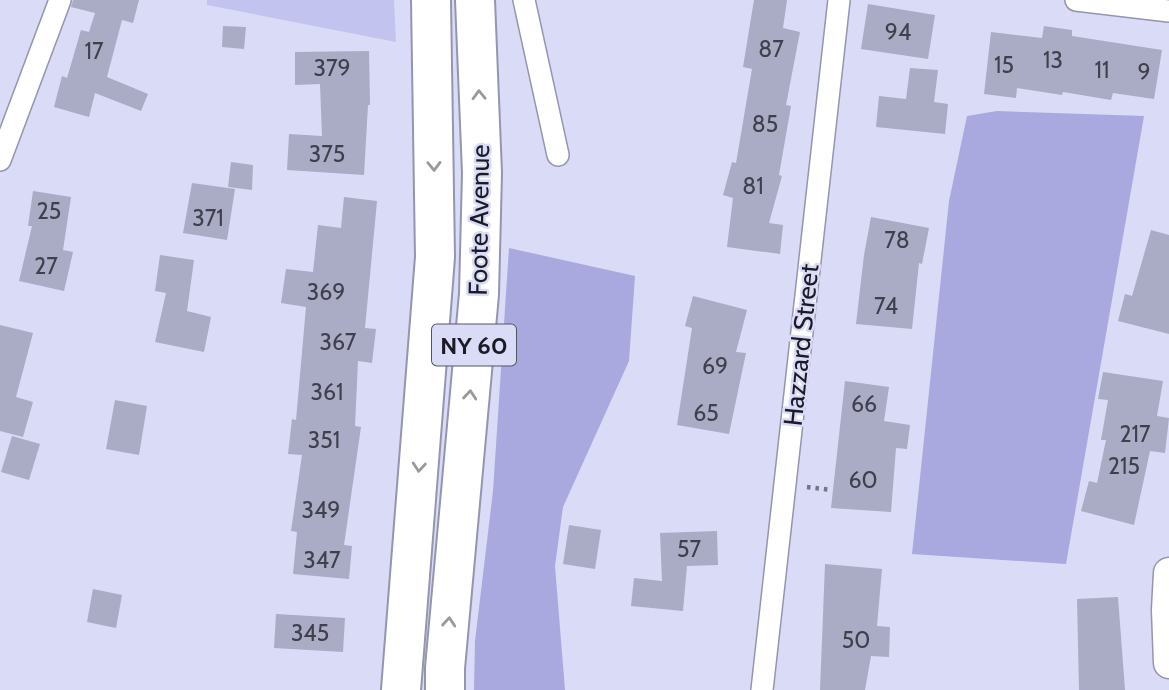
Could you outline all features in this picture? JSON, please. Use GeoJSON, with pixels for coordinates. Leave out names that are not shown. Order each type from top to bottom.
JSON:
{"type":"FeatureCollection","features":[{"type":"Feature","properties":{"kind":"highway","name":"Foote Avenue"},"geometry":{"type":"LineString","coordinates":[[401,690],[435,257],[430,0]]}},
{"type":"Feature","properties":{"kind":"highway","name":"Foote Avenue"},"geometry":{"type":"LineString","coordinates":[[445,690],[479,294],[482,173],[475,0]]}},
{"type":"Feature","properties":{"kind":"street"},"geometry":{"type":"LineString","coordinates":[[0,160],[60,0]]}},
{"type":"Feature","properties":{"kind":"street"},"geometry":{"type":"LineString","coordinates":[[524,0],[558,155]]}},
{"type":"Feature","properties":{"kind":"street","name":"Hazzard Street"},"geometry":{"type":"LineString","coordinates":[[762,690],[839,0]]}},
{"type":"Feature","properties":{"kind":"street"},"geometry":{"type":"LineString","coordinates":[[1076,0],[1169,10]]}},
{"type":"Feature","properties":{"kind":"street"},"geometry":{"type":"LineString","coordinates":[[1169,573],[1169,663]]}},
{"type":"Feature","properties":{"kind":"path"},"geometry":{"type":"LineString","coordinates":[[802,486],[832,490]]}},
{"type":"Feature","properties":{"kind":"shaded area"},"geometry":{"type":"Polygon","coordinates":[[[207,0],[394,0],[396,42],[207,5],[207,0]]]}},
{"type":"Feature","properties":{"kind":"shaded area"},"geometry":{"type":"Polygon","coordinates":[[[997,111],[1144,116],[1066,564],[912,554],[949,201],[967,116],[997,111]]]}},
{"type":"Feature","properties":{"kind":"shaded area"},"geometry":{"type":"Polygon","coordinates":[[[509,248],[635,276],[629,361],[563,507],[555,566],[565,690],[474,690],[475,641],[493,491],[509,248]]]}},
{"type":"Feature","properties":{"kind":"building"},"geometry":{"type":"Polygon","coordinates":[[[73,0],[139,0],[133,23],[122,20],[107,77],[148,94],[141,111],[95,93],[89,117],[54,107],[62,76],[67,78],[81,30],[89,32],[95,13],[71,7],[73,0]]]}},
{"type":"Feature","properties":{"kind":"building"},"geometry":{"type":"Polygon","coordinates":[[[754,0],[787,0],[783,28],[800,32],[786,105],[791,106],[779,175],[782,176],[769,223],[783,225],[780,254],[727,247],[733,198],[723,195],[732,162],[736,163],[752,69],[743,67],[754,0]]]}},
{"type":"Feature","properties":{"kind":"building"},"geometry":{"type":"Polygon","coordinates":[[[868,4],[935,15],[928,59],[861,49],[868,4]]]}},
{"type":"Feature","properties":{"kind":"building"},"geometry":{"type":"Polygon","coordinates":[[[223,26],[246,27],[244,49],[222,47],[223,26]]]}},
{"type":"Feature","properties":{"kind":"building"},"geometry":{"type":"Polygon","coordinates":[[[1044,26],[1072,30],[1072,36],[1162,50],[1154,99],[1113,93],[1111,100],[1017,88],[1016,98],[984,94],[991,32],[1042,38],[1044,26]]]}},
{"type":"Feature","properties":{"kind":"building"},"geometry":{"type":"Polygon","coordinates":[[[369,51],[370,105],[364,175],[287,170],[289,134],[322,136],[320,84],[295,85],[295,52],[369,51]]]}},
{"type":"Feature","properties":{"kind":"building"},"geometry":{"type":"Polygon","coordinates":[[[910,68],[938,70],[934,102],[948,104],[945,134],[876,127],[879,96],[906,99],[910,68]]]}},
{"type":"Feature","properties":{"kind":"building"},"geometry":{"type":"Polygon","coordinates":[[[231,162],[253,165],[252,190],[228,187],[231,162]]]}},
{"type":"Feature","properties":{"kind":"building"},"geometry":{"type":"Polygon","coordinates":[[[192,183],[235,189],[227,240],[183,233],[192,183]]]}},
{"type":"Feature","properties":{"kind":"building"},"geometry":{"type":"Polygon","coordinates":[[[33,191],[71,197],[63,250],[73,252],[64,291],[19,281],[32,226],[28,226],[33,191]]]}},
{"type":"Feature","properties":{"kind":"building"},"geometry":{"type":"Polygon","coordinates":[[[344,197],[377,201],[365,328],[376,329],[372,363],[358,361],[355,426],[361,427],[344,545],[352,546],[349,579],[293,574],[297,532],[291,531],[302,455],[288,454],[292,419],[296,420],[306,307],[281,303],[286,269],[313,272],[318,225],[341,228],[344,197]]]}},
{"type":"Feature","properties":{"kind":"building"},"geometry":{"type":"Polygon","coordinates":[[[871,217],[929,228],[922,264],[919,263],[912,329],[856,324],[871,217]]]}},
{"type":"Feature","properties":{"kind":"building"},"geometry":{"type":"Polygon","coordinates":[[[1151,230],[1169,235],[1169,334],[1118,321],[1125,294],[1132,296],[1151,230]]]}},
{"type":"Feature","properties":{"kind":"building"},"geometry":{"type":"Polygon","coordinates":[[[160,255],[194,260],[187,311],[211,317],[204,352],[155,342],[166,293],[155,291],[160,255]]]}},
{"type":"Feature","properties":{"kind":"building"},"geometry":{"type":"Polygon","coordinates":[[[693,296],[747,310],[736,352],[746,353],[729,434],[677,425],[692,328],[685,326],[693,296]]]}},
{"type":"Feature","properties":{"kind":"building"},"geometry":{"type":"Polygon","coordinates":[[[0,325],[33,333],[16,397],[33,402],[23,437],[0,431],[0,325]]]}},
{"type":"Feature","properties":{"kind":"building"},"geometry":{"type":"Polygon","coordinates":[[[1103,372],[1163,381],[1157,416],[1169,418],[1165,453],[1150,451],[1134,525],[1081,511],[1089,481],[1097,483],[1106,440],[1101,440],[1108,400],[1098,399],[1103,372]]]}},
{"type":"Feature","properties":{"kind":"building"},"geometry":{"type":"Polygon","coordinates":[[[845,381],[889,387],[884,421],[910,425],[907,449],[896,448],[891,512],[831,508],[845,381]]]}},
{"type":"Feature","properties":{"kind":"building"},"geometry":{"type":"Polygon","coordinates":[[[115,400],[147,406],[139,455],[106,449],[115,400]]]}},
{"type":"Feature","properties":{"kind":"building"},"geometry":{"type":"Polygon","coordinates":[[[12,436],[40,444],[29,480],[1,472],[12,436]]]}},
{"type":"Feature","properties":{"kind":"building"},"geometry":{"type":"Polygon","coordinates":[[[569,525],[601,530],[595,569],[563,564],[569,525]]]}},
{"type":"Feature","properties":{"kind":"building"},"geometry":{"type":"Polygon","coordinates":[[[717,531],[718,565],[687,566],[683,611],[631,606],[634,578],[662,581],[660,533],[717,531]]]}},
{"type":"Feature","properties":{"kind":"building"},"geometry":{"type":"Polygon","coordinates":[[[825,564],[882,569],[877,626],[890,627],[889,657],[871,656],[865,690],[820,690],[825,564]]]}},
{"type":"Feature","properties":{"kind":"building"},"geometry":{"type":"Polygon","coordinates":[[[93,589],[122,595],[116,628],[87,622],[93,589]]]}},
{"type":"Feature","properties":{"kind":"building"},"geometry":{"type":"Polygon","coordinates":[[[1118,597],[1125,690],[1079,690],[1077,599],[1118,597]]]}},
{"type":"Feature","properties":{"kind":"building"},"geometry":{"type":"Polygon","coordinates":[[[276,614],[345,618],[343,652],[274,648],[276,614]]]}}]}
